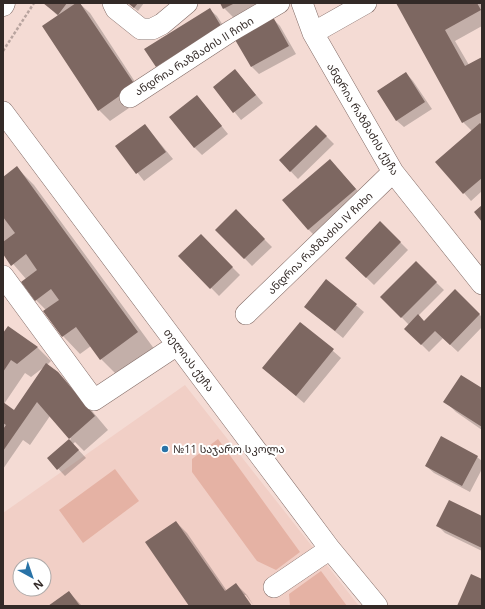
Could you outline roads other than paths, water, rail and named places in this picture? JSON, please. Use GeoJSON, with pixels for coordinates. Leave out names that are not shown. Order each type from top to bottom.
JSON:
{"type":"FeatureCollection","features":[{"type":"Feature","properties":{"kind":"street"},"geometry":{"type":"LineString","coordinates":[[113,3],[116,10],[141,29],[152,29],[162,24],[187,3]]}},
{"type":"Feature","properties":{"kind":"street","name":"ანდრია რაზმაძის II ჩიხი"},"geometry":{"type":"LineString","coordinates":[[130,97],[231,31],[279,3]]}},
{"type":"Feature","properties":{"kind":"street","name":"ანდრია რაზმაძის ქუჩა"},"geometry":{"type":"LineString","coordinates":[[302,3],[313,33],[394,172],[482,284]]}},
{"type":"Feature","properties":{"kind":"street"},"geometry":{"type":"LineString","coordinates":[[313,33],[366,3]]}},
{"type":"Feature","properties":{"kind":"street","name":"თელიას ქუჩა"},"geometry":{"type":"LineString","coordinates":[[3,112],[330,549],[377,606]]}},
{"type":"Feature","properties":{"kind":"street","name":"ანდრია რაზმაძის IV ჩიხი"},"geometry":{"type":"LineString","coordinates":[[246,314],[394,172]]}},
{"type":"Feature","properties":{"kind":"street"},"geometry":{"type":"LineString","coordinates":[[3,276],[94,400],[177,346]]}},
{"type":"Feature","properties":{"kind":"street"},"geometry":{"type":"LineString","coordinates":[[274,587],[330,549]]}},
{"type":"Feature","properties":{"kind":"place","name":"№11 საჯარო სკოლა"},"geometry":{"type":"Point","coordinates":[165,449]}}]}
